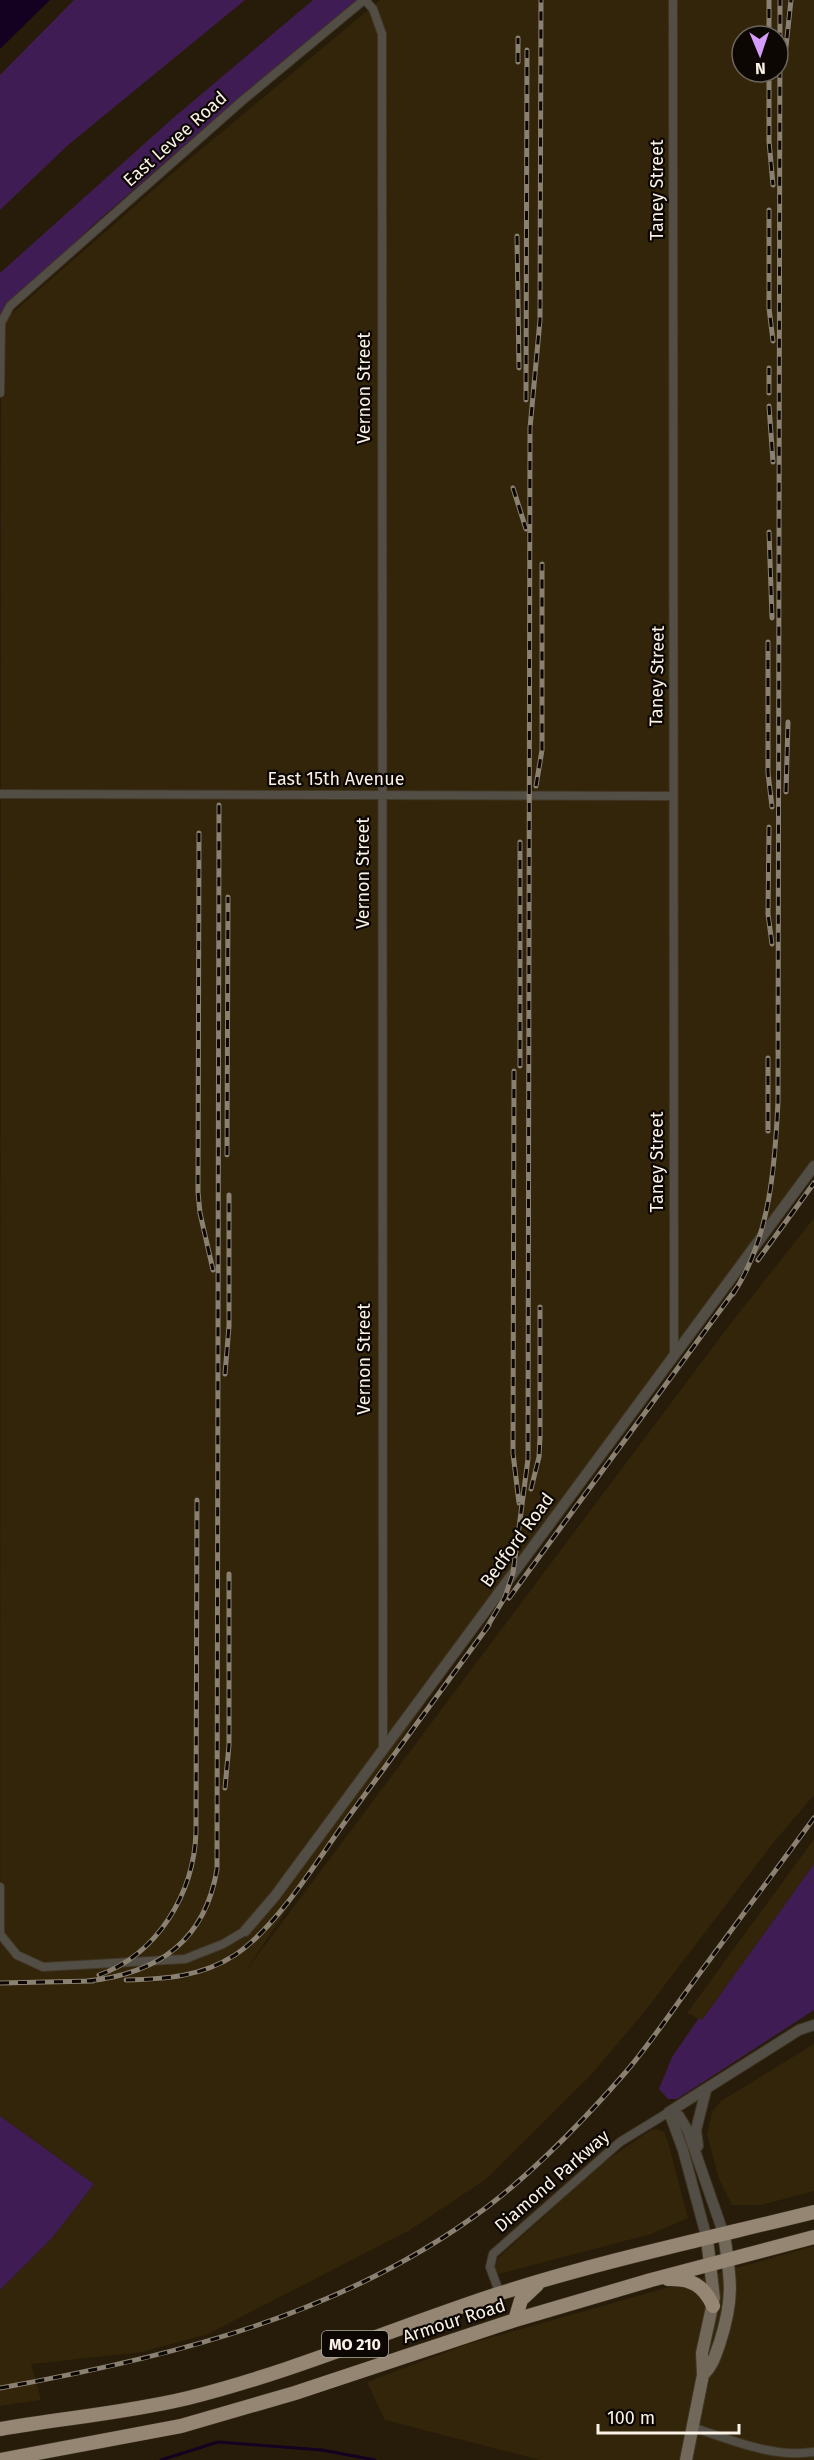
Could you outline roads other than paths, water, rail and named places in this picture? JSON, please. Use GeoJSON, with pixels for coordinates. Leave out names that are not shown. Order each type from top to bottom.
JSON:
{"type":"FeatureCollection","features":[{"type":"Feature","properties":{"kind":"highway","name":"Armour Road"},"geometry":{"type":"LineString","coordinates":[[0,2429],[87,2414],[129,2410],[188,2398],[238,2384],[500,2294],[814,2212]]}},
{"type":"Feature","properties":{"kind":"highway","name":"Armour Road"},"geometry":{"type":"LineString","coordinates":[[0,2460],[181,2426],[295,2393],[515,2320],[711,2262],[814,2237]]}},
{"type":"Feature","properties":{"kind":"highway"},"geometry":{"type":"LineString","coordinates":[[651,2280],[685,2279],[705,2291],[712,2306]]}},
{"type":"Feature","properties":{"kind":"highway"},"geometry":{"type":"LineString","coordinates":[[515,2320],[521,2300],[538,2283]]}},
{"type":"Feature","properties":{"kind":"main road"},"geometry":{"type":"LineString","coordinates":[[703,2375],[712,2366],[730,2311],[728,2259],[724,2235]]}},
{"type":"Feature","properties":{"kind":"main road"},"geometry":{"type":"LineString","coordinates":[[686,2460],[703,2375],[702,2353],[712,2306],[711,2262],[707,2239]]}},
{"type":"Feature","properties":{"kind":"street","name":"East Levee Road"},"geometry":{"type":"LineString","coordinates":[[0,393],[1,323],[10,306],[242,101],[365,0]]}},
{"type":"Feature","properties":{"kind":"street","name":"Vernon Street"},"geometry":{"type":"LineString","coordinates":[[365,0],[373,9],[382,34],[383,1751]]}},
{"type":"Feature","properties":{"kind":"street","name":"Taney Street"},"geometry":{"type":"LineString","coordinates":[[673,0],[674,1352]]}},
{"type":"Feature","properties":{"kind":"street","name":"East 15th Avenue"},"geometry":{"type":"LineString","coordinates":[[0,794],[673,796]]}},
{"type":"Feature","properties":{"kind":"street","name":"Bedford Road"},"geometry":{"type":"LineString","coordinates":[[244,1930],[275,1896],[674,1352],[814,1166]]}},
{"type":"Feature","properties":{"kind":"street"},"geometry":{"type":"LineString","coordinates":[[0,1887],[0,1934],[16,1955],[43,1967],[185,1959],[223,1944],[244,1930]]}},
{"type":"Feature","properties":{"kind":"street","name":"Diamond Parkway"},"geometry":{"type":"LineString","coordinates":[[800,2030],[814,2015]]}},
{"type":"Feature","properties":{"kind":"street","name":"Diamond Parkway"},"geometry":{"type":"LineString","coordinates":[[500,2294],[490,2266],[493,2254],[620,2142],[800,2030],[814,2025]]}},
{"type":"Feature","properties":{"kind":"street"},"geometry":{"type":"LineString","coordinates":[[699,2158],[696,2130],[706,2090]]}},
{"type":"Feature","properties":{"kind":"street"},"geometry":{"type":"LineString","coordinates":[[669,2112],[679,2116],[699,2158],[724,2235]]}},
{"type":"Feature","properties":{"kind":"street"},"geometry":{"type":"LineString","coordinates":[[669,2112],[683,2150],[707,2239]]}},
{"type":"Feature","properties":{"kind":"street"},"geometry":{"type":"LineString","coordinates":[[692,2427],[772,2451],[814,2452]]}},
{"type":"Feature","properties":{"kind":"waterway"},"geometry":{"type":"LineString","coordinates":[[161,2460],[218,2442],[322,2450],[375,2460]]}},
{"type":"Feature","properties":{"kind":"railway"},"geometry":{"type":"LineString","coordinates":[[484,1632],[505,1597],[513,1573],[528,1459],[530,428],[540,320],[541,0]]}},
{"type":"Feature","properties":{"kind":"railway"},"geometry":{"type":"LineString","coordinates":[[769,0],[769,24]]}},
{"type":"Feature","properties":{"kind":"railway"},"geometry":{"type":"LineString","coordinates":[[733,1294],[755,1250],[763,1226],[772,1176],[778,1101],[780,0]]}},
{"type":"Feature","properties":{"kind":"railway"},"geometry":{"type":"LineString","coordinates":[[788,24],[791,0]]}},
{"type":"Feature","properties":{"kind":"railway"},"geometry":{"type":"LineString","coordinates":[[518,38],[518,62]]}},
{"type":"Feature","properties":{"kind":"railway"},"geometry":{"type":"LineString","coordinates":[[526,400],[527,50]]}},
{"type":"Feature","properties":{"kind":"railway"},"geometry":{"type":"LineString","coordinates":[[769,84],[769,141],[773,185]]}},
{"type":"Feature","properties":{"kind":"railway"},"geometry":{"type":"LineString","coordinates":[[769,210],[769,308],[773,341]]}},
{"type":"Feature","properties":{"kind":"railway"},"geometry":{"type":"LineString","coordinates":[[517,236],[519,368]]}},
{"type":"Feature","properties":{"kind":"railway"},"geometry":{"type":"LineString","coordinates":[[769,368],[769,393]]}},
{"type":"Feature","properties":{"kind":"railway"},"geometry":{"type":"LineString","coordinates":[[769,406],[773,462]]}},
{"type":"Feature","properties":{"kind":"railway"},"geometry":{"type":"LineString","coordinates":[[513,488],[526,529]]}},
{"type":"Feature","properties":{"kind":"railway"},"geometry":{"type":"LineString","coordinates":[[769,532],[772,618]]}},
{"type":"Feature","properties":{"kind":"railway"},"geometry":{"type":"LineString","coordinates":[[536,786],[542,750],[542,564]]}},
{"type":"Feature","properties":{"kind":"railway"},"geometry":{"type":"LineString","coordinates":[[768,642],[768,773],[772,807]]}},
{"type":"Feature","properties":{"kind":"railway"},"geometry":{"type":"LineString","coordinates":[[786,792],[788,722]]}},
{"type":"Feature","properties":{"kind":"railway"},"geometry":{"type":"LineString","coordinates":[[87,1981],[135,1971],[156,1962],[174,1950],[189,1935],[201,1916],[211,1894],[217,1869],[219,805]]}},
{"type":"Feature","properties":{"kind":"railway"},"geometry":{"type":"LineString","coordinates":[[769,827],[768,914],[772,944]]}},
{"type":"Feature","properties":{"kind":"railway"},"geometry":{"type":"LineString","coordinates":[[199,833],[198,1192],[200,1213],[213,1270]]}},
{"type":"Feature","properties":{"kind":"railway"},"geometry":{"type":"LineString","coordinates":[[520,842],[520,1066]]}},
{"type":"Feature","properties":{"kind":"railway"},"geometry":{"type":"LineString","coordinates":[[227,1155],[228,897]]}},
{"type":"Feature","properties":{"kind":"railway"},"geometry":{"type":"LineString","coordinates":[[768,1058],[768,1131]]}},
{"type":"Feature","properties":{"kind":"railway"},"geometry":{"type":"LineString","coordinates":[[514,1071],[513,1453],[519,1503]]}},
{"type":"Feature","properties":{"kind":"railway"},"geometry":{"type":"LineString","coordinates":[[758,1260],[814,1183]]}},
{"type":"Feature","properties":{"kind":"railway"},"geometry":{"type":"LineString","coordinates":[[225,1374],[229,1326],[229,1195]]}},
{"type":"Feature","properties":{"kind":"railway"},"geometry":{"type":"LineString","coordinates":[[509,1598],[738,1286]]}},
{"type":"Feature","properties":{"kind":"railway"},"geometry":{"type":"LineString","coordinates":[[531,1489],[539,1457],[540,1437],[540,1307]]}},
{"type":"Feature","properties":{"kind":"railway"},"geometry":{"type":"LineString","coordinates":[[99,1975],[120,1965],[155,1937],[169,1919],[180,1899],[194,1855],[196,1832],[197,1500]]}},
{"type":"Feature","properties":{"kind":"railway"},"geometry":{"type":"LineString","coordinates":[[225,1788],[229,1745],[229,1574]]}},
{"type":"Feature","properties":{"kind":"railway"},"geometry":{"type":"LineString","coordinates":[[126,1980],[155,1979],[196,1972],[222,1962],[251,1943],[281,1911],[489,1625]]}},
{"type":"Feature","properties":{"kind":"railway"},"geometry":{"type":"LineString","coordinates":[[0,2388],[129,2362],[255,2326],[316,2303],[375,2276],[432,2244],[487,2207],[559,2143],[625,2073],[651,2041],[814,1818]]}},
{"type":"Feature","properties":{"kind":"railway"},"geometry":{"type":"LineString","coordinates":[[0,1983],[93,1981]]}}]}
